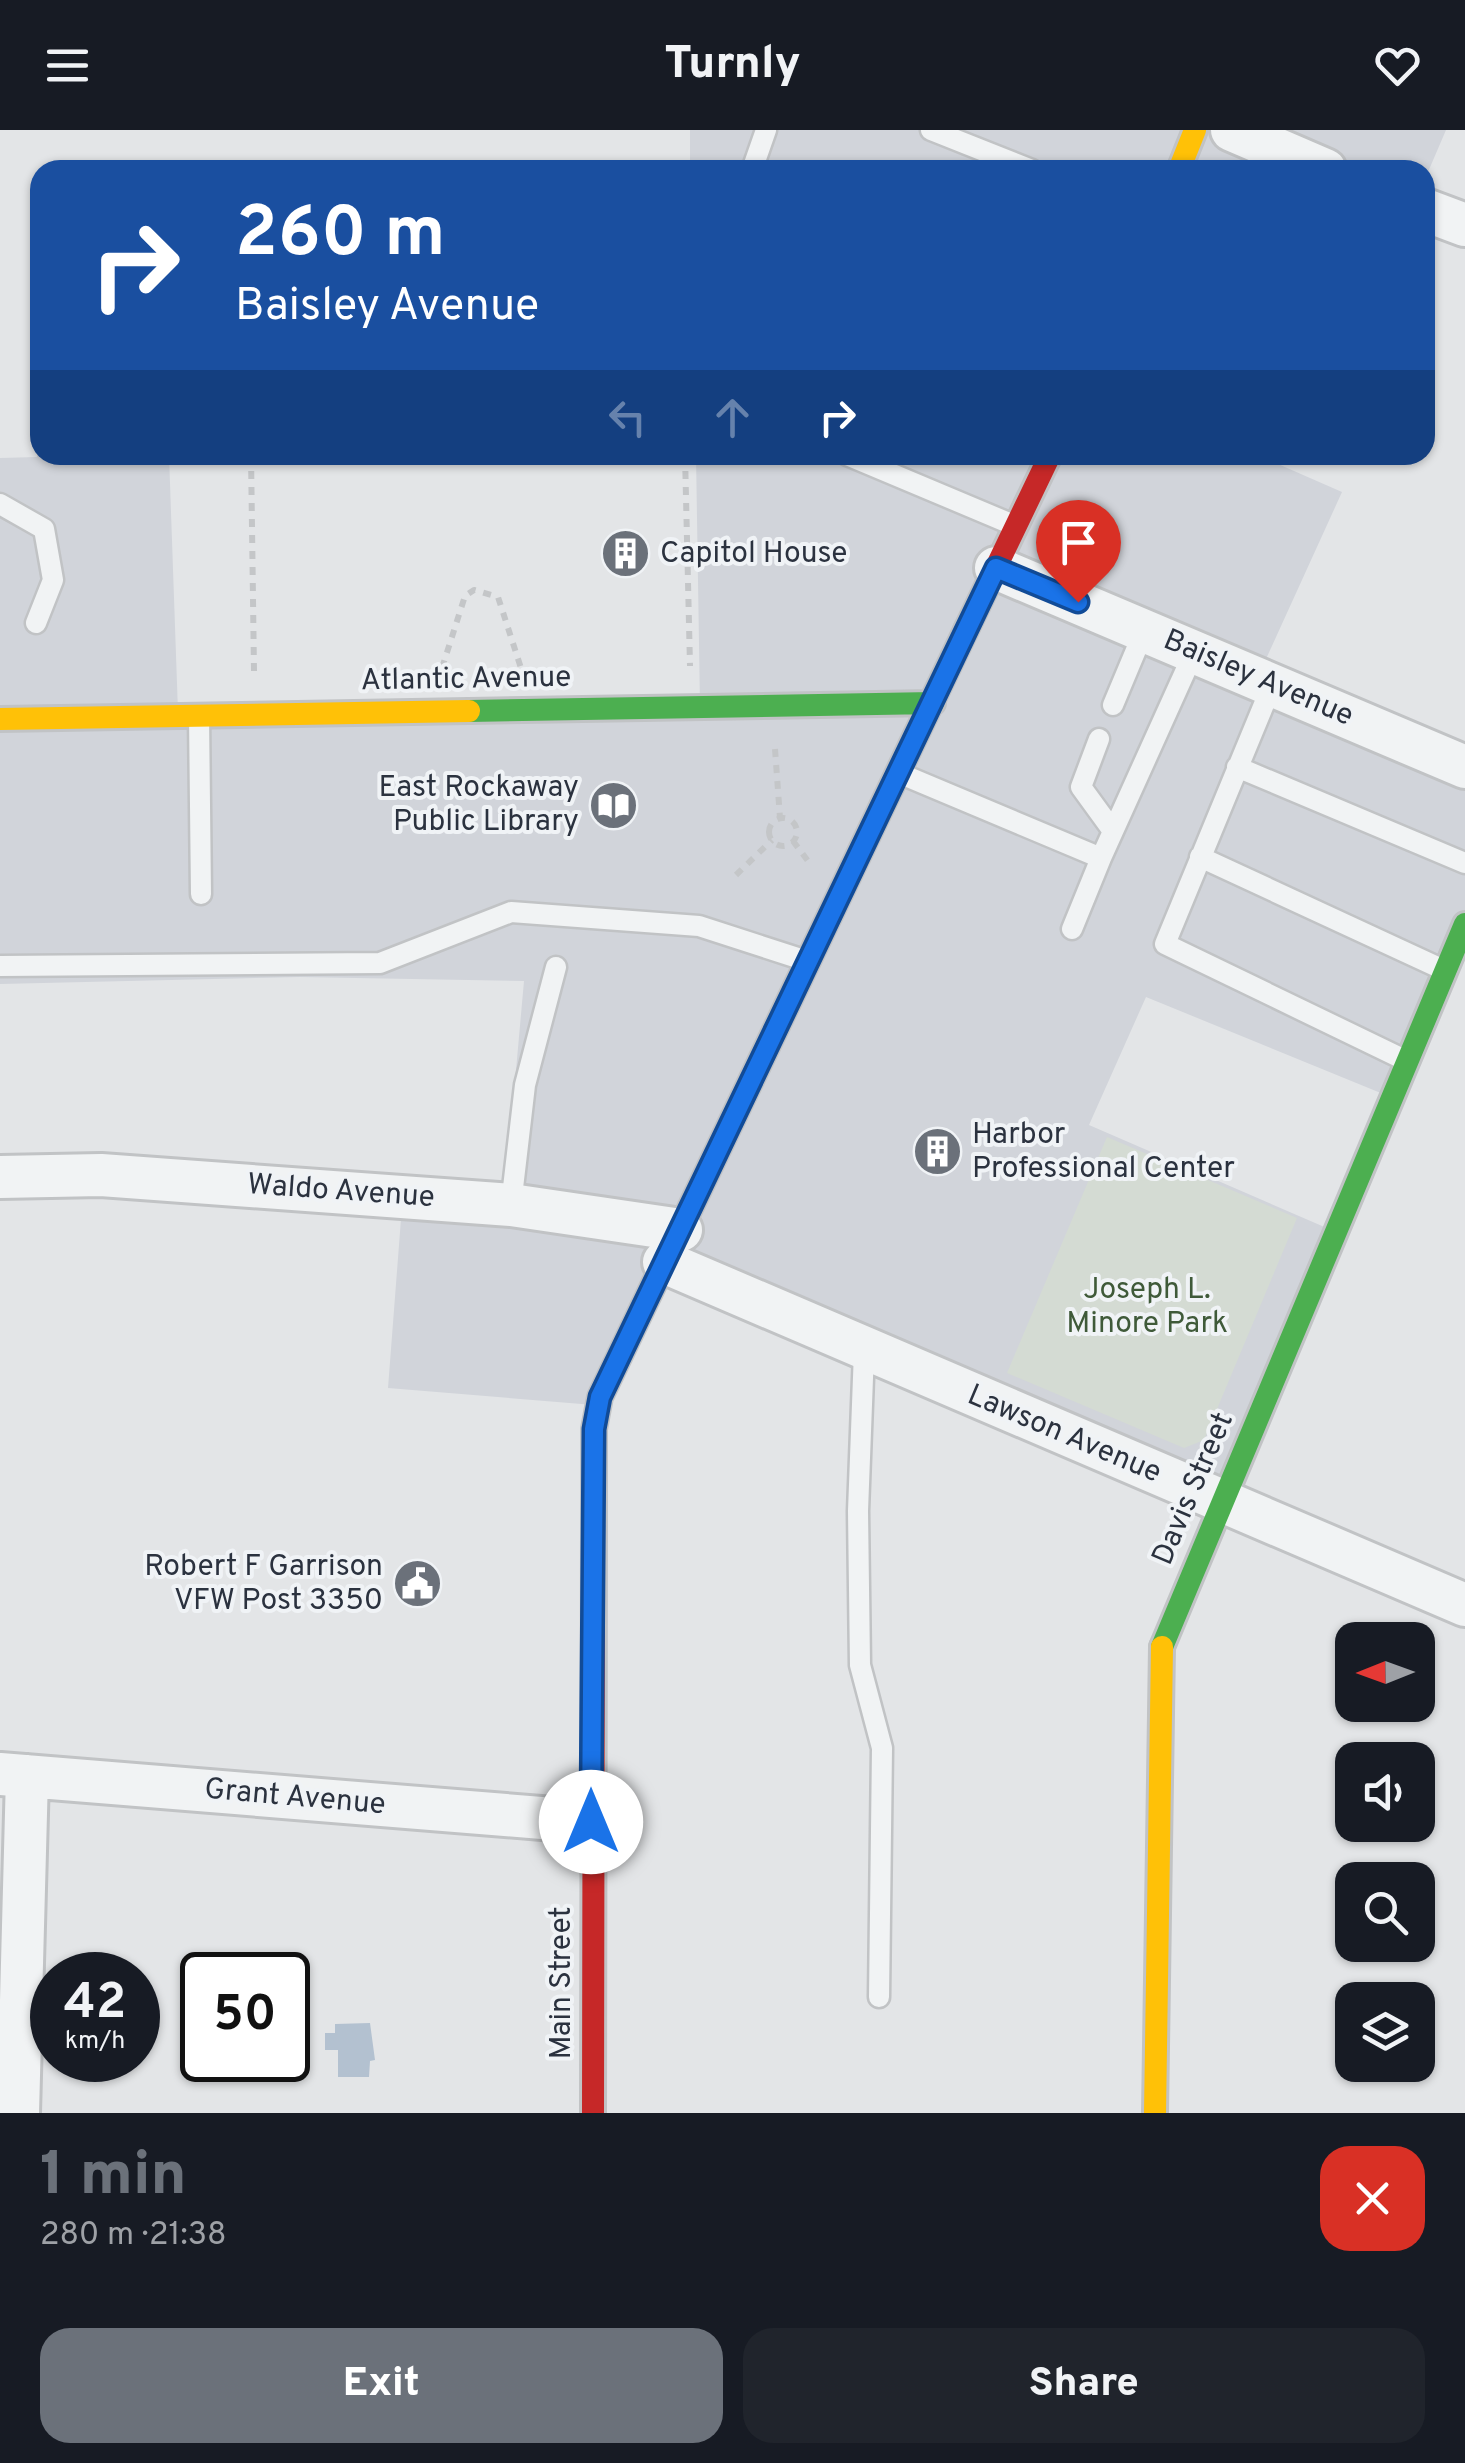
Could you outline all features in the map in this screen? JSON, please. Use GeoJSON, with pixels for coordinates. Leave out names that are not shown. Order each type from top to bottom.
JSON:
{"type":"FeatureCollection","features":[{"type":"Feature","properties":{"kind":"main road"},"geometry":{"type":"LineString","coordinates":[[1182,160],[1194,130]]}},
{"type":"Feature","properties":{"kind":"main road","name":"Main Street"},"geometry":{"type":"LineString","coordinates":[[593,2113],[594,1429],[600,1397],[1045,465]]}},
{"type":"Feature","properties":{"kind":"main road","name":"Atlantic Avenue"},"geometry":{"type":"LineString","coordinates":[[0,718],[933,703]]}},
{"type":"Feature","properties":{"kind":"main road","name":"Davis Street"},"geometry":{"type":"LineString","coordinates":[[1156,2113],[1158,1656],[1465,924]]}},
{"type":"Feature","properties":{"kind":"street"},"geometry":{"type":"LineString","coordinates":[[1232,130],[1301,160]]}},
{"type":"Feature","properties":{"kind":"street"},"geometry":{"type":"LineString","coordinates":[[1435,214],[1465,225]]}},
{"type":"Feature","properties":{"kind":"street","name":"Baisley Avenue"},"geometry":{"type":"LineString","coordinates":[[996,568],[1465,767]]}},
{"type":"Feature","properties":{"kind":"street","name":"Waldo Avenue"},"geometry":{"type":"LineString","coordinates":[[0,1176],[101,1175],[511,1204],[673,1246]]}},
{"type":"Feature","properties":{"kind":"street","name":"Lawson Avenue"},"geometry":{"type":"LineString","coordinates":[[673,1246],[864,1350],[1465,1605]]}},
{"type":"Feature","properties":{"kind":"street"},"geometry":{"type":"LineString","coordinates":[[14,1775],[18,2113]]}},
{"type":"Feature","properties":{"kind":"street","name":"Grant Avenue"},"geometry":{"type":"LineString","coordinates":[[14,1775],[591,1822]]}},
{"type":"Feature","properties":{"kind":"lane"},"geometry":{"type":"LineString","coordinates":[[756,160],[766,130]]}},
{"type":"Feature","properties":{"kind":"lane"},"geometry":{"type":"LineString","coordinates":[[931,130],[969,137],[1013,160]]}},
{"type":"Feature","properties":{"kind":"lane"},"geometry":{"type":"LineString","coordinates":[[871,465],[1016,526]]}},
{"type":"Feature","properties":{"kind":"lane"},"geometry":{"type":"LineString","coordinates":[[0,504],[44,529],[53,580],[36,623]]}},
{"type":"Feature","properties":{"kind":"lane"},"geometry":{"type":"LineString","coordinates":[[1113,705],[1144,631]]}},
{"type":"Feature","properties":{"kind":"lane"},"geometry":{"type":"LineString","coordinates":[[1072,929],[1194,652]]}},
{"type":"Feature","properties":{"kind":"lane"},"geometry":{"type":"LineString","coordinates":[[1272,685],[1165,944],[1409,1062]]}},
{"type":"Feature","properties":{"kind":"lane"},"geometry":{"type":"LineString","coordinates":[[199,715],[201,894]]}},
{"type":"Feature","properties":{"kind":"lane"},"geometry":{"type":"LineString","coordinates":[[1099,739],[1081,787],[1113,832]]}},
{"type":"Feature","properties":{"kind":"lane"},"geometry":{"type":"LineString","coordinates":[[1237,767],[1465,863]]}},
{"type":"Feature","properties":{"kind":"lane"},"geometry":{"type":"LineString","coordinates":[[900,774],[1102,858]]}},
{"type":"Feature","properties":{"kind":"lane"},"geometry":{"type":"LineString","coordinates":[[1200,857],[1446,971]]}},
{"type":"Feature","properties":{"kind":"lane"},"geometry":{"type":"LineString","coordinates":[[0,966],[380,963],[511,912],[700,926],[809,962]]}},
{"type":"Feature","properties":{"kind":"lane"},"geometry":{"type":"LineString","coordinates":[[511,1204],[525,1085],[556,967]]}},
{"type":"Feature","properties":{"kind":"lane"},"geometry":{"type":"LineString","coordinates":[[864,1350],[858,1512],[860,1665],[882,1748],[879,1998]]}},
{"type":"Feature","properties":{"kind":"path"},"geometry":{"type":"LineString","coordinates":[[250,465],[254,672]]}},
{"type":"Feature","properties":{"kind":"path"},"geometry":{"type":"LineString","coordinates":[[685,465],[690,667]]}},
{"type":"Feature","properties":{"kind":"path"},"geometry":{"type":"LineString","coordinates":[[442,669],[465,596],[474,590],[498,597],[521,668]]}},
{"type":"Feature","properties":{"kind":"path"},"geometry":{"type":"LineString","coordinates":[[775,747],[780,818]]}},
{"type":"Feature","properties":{"kind":"path"},"geometry":{"type":"LineString","coordinates":[[780,818],[770,826],[772,840],[781,846],[794,842]]}},
{"type":"Feature","properties":{"kind":"path"},"geometry":{"type":"LineString","coordinates":[[780,818],[797,826],[794,842],[814,870]]}},
{"type":"Feature","properties":{"kind":"path"},"geometry":{"type":"LineString","coordinates":[[736,875],[772,840]]}},
{"type":"Feature","properties":{"kind":"shaded area"},"geometry":{"type":"Polygon","coordinates":[[[690,130],[1446,130],[1433,160],[690,160],[690,130]]]}},
{"type":"Feature","properties":{"kind":"shaded area"},"geometry":{"type":"Polygon","coordinates":[[[30,457],[30,465],[169,465],[178,712],[700,706],[696,465],[1280,465],[1342,492],[1256,681],[1465,771],[1465,931],[1393,1098],[1146,997],[1089,1125],[1336,1232],[1217,1512],[660,1272],[594,1405],[388,1388],[403,1193],[504,1204],[524,981],[300,977],[0,984],[0,458],[30,457]]]}},
{"type":"Feature","properties":{"kind":"green space","name":"Joseph L. Minore Park"},"geometry":{"type":"Polygon","coordinates":[[[1107,1137],[1297,1218],[1204,1440],[1184,1448],[1007,1373],[1107,1137]]]}},
{"type":"Feature","properties":{"kind":"water"},"geometry":{"type":"Polygon","coordinates":[[[370,2023],[375,2060],[370,2061],[369,2077],[338,2077],[338,2050],[325,2050],[325,2033],[335,2033],[335,2024],[370,2023]]]}},
{"type":"Feature","properties":{"kind":"traffic: fast"},"geometry":{"type":"LineString","coordinates":[[594,1532],[594,1429],[600,1397],[966,630]]}},
{"type":"Feature","properties":{"kind":"traffic: fast"},"geometry":{"type":"LineString","coordinates":[[469,711],[933,703]]}},
{"type":"Feature","properties":{"kind":"traffic: fast"},"geometry":{"type":"LineString","coordinates":[[1162,1647],[1465,924]]}},
{"type":"Feature","properties":{"kind":"traffic: slow"},"geometry":{"type":"LineString","coordinates":[[1183,160],[1195,130]]}},
{"type":"Feature","properties":{"kind":"traffic: slow"},"geometry":{"type":"LineString","coordinates":[[0,719],[469,711]]}},
{"type":"Feature","properties":{"kind":"traffic: slow"},"geometry":{"type":"LineString","coordinates":[[1155,2113],[1162,1647]]}},
{"type":"Feature","properties":{"kind":"traffic: jam"},"geometry":{"type":"LineString","coordinates":[[966,630],[1045,465]]}},
{"type":"Feature","properties":{"kind":"traffic: jam"},"geometry":{"type":"LineString","coordinates":[[593,2113],[594,1532]]}},
{"type":"Feature","properties":{"kind":"place","name":"Capitol House"},"geometry":{"type":"Point","coordinates":[625,554]}},
{"type":"Feature","properties":{"kind":"place","name":"East Rockaway Public Library"},"geometry":{"type":"Point","coordinates":[614,805]}},
{"type":"Feature","properties":{"kind":"place","name":"Harbor Professional Center"},"geometry":{"type":"Point","coordinates":[937,1152]}},
{"type":"Feature","properties":{"kind":"place","name":"Robert F Garrison VFW Post 3350"},"geometry":{"type":"Point","coordinates":[418,1584]}},
{"type":"Feature","properties":{"kind":"route"},"geometry":{"type":"LineString","coordinates":[[591,1822],[594,1429],[600,1397],[996,568],[1078,602]]}}]}
